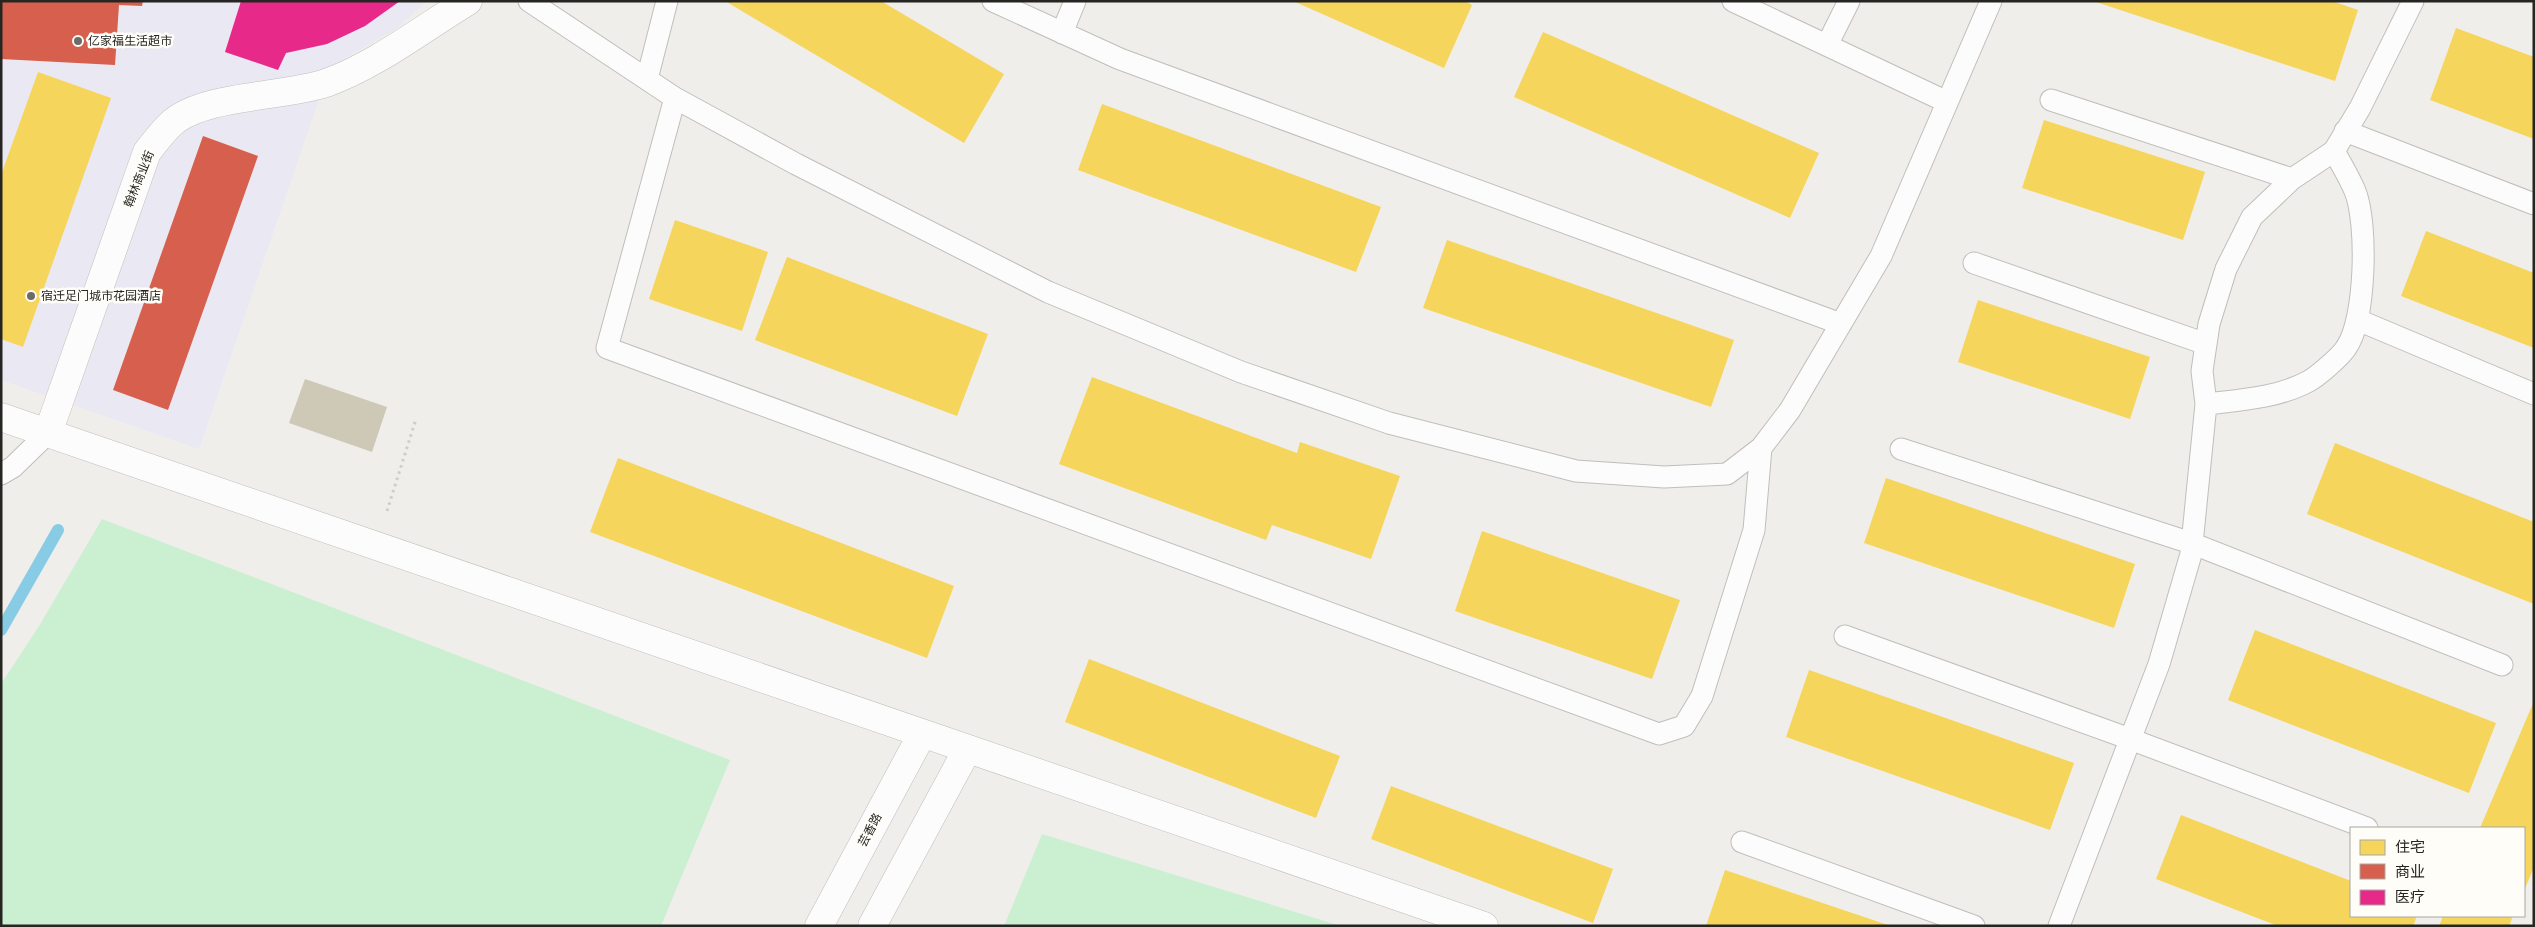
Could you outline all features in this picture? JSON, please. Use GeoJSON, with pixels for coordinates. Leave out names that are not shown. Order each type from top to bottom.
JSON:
{"type":"FeatureCollection","features":[{"type":"Feature","properties":{"kind":"street","name":"翰林商业街"},"geometry":{"type":"LineString","coordinates":[[48,434],[147,152],[173,122],[209,104],[274,95],[326,83],[367,64],[468,1]]}},
{"type":"Feature","properties":{"kind":"street"},"geometry":{"type":"LineString","coordinates":[[1,417],[1484,926]]}},
{"type":"Feature","properties":{"kind":"street","name":"芸香路"},"geometry":{"type":"LineString","coordinates":[[819,926],[922,734]]}},
{"type":"Feature","properties":{"kind":"street"},"geometry":{"type":"LineString","coordinates":[[872,926],[967,750]]}},
{"type":"Feature","properties":{"kind":"lane"},"geometry":{"type":"LineString","coordinates":[[529,1],[674,98],[796,164],[1048,292],[1241,372],[1389,423],[1576,471],[1664,477],[1727,474],[1761,448],[1790,410],[1881,256],[1991,1]]}},
{"type":"Feature","properties":{"kind":"lane"},"geometry":{"type":"LineString","coordinates":[[647,79],[667,1]]}},
{"type":"Feature","properties":{"kind":"lane"},"geometry":{"type":"LineString","coordinates":[[993,1],[1120,59],[1841,324]]}},
{"type":"Feature","properties":{"kind":"lane"},"geometry":{"type":"LineString","coordinates":[[1062,33],[1075,1]]}},
{"type":"Feature","properties":{"kind":"lane"},"geometry":{"type":"LineString","coordinates":[[1733,1],[1947,102]]}},
{"type":"Feature","properties":{"kind":"lane"},"geometry":{"type":"LineString","coordinates":[[1827,45],[1849,1]]}},
{"type":"Feature","properties":{"kind":"lane"},"geometry":{"type":"LineString","coordinates":[[2059,926],[2159,664],[2191,554],[2206,404],[2202,370],[2209,324],[2226,269],[2252,217],[2292,179],[2334,150],[2360,108],[2407,3]]}},
{"type":"Feature","properties":{"kind":"lane"},"geometry":{"type":"LineString","coordinates":[[674,98],[607,348],[1659,734],[1684,726],[1702,696],[1754,530],[1761,448]]}},
{"type":"Feature","properties":{"kind":"lane"},"geometry":{"type":"LineString","coordinates":[[2051,100],[2292,179]]}},
{"type":"Feature","properties":{"kind":"lane"},"geometry":{"type":"LineString","coordinates":[[2345,131],[2534,204]]}},
{"type":"Feature","properties":{"kind":"lane"},"geometry":{"type":"LineString","coordinates":[[2206,404],[2263,397],[2310,381],[2346,348],[2358,320],[2362,286],[2363,246],[2356,193],[2334,150]]}},
{"type":"Feature","properties":{"kind":"lane"},"geometry":{"type":"LineString","coordinates":[[1974,263],[2206,344]]}},
{"type":"Feature","properties":{"kind":"lane"},"geometry":{"type":"LineString","coordinates":[[2358,320],[2534,394]]}},
{"type":"Feature","properties":{"kind":"lane"},"geometry":{"type":"LineString","coordinates":[[1,474],[13,467],[48,434]]}},
{"type":"Feature","properties":{"kind":"lane"},"geometry":{"type":"LineString","coordinates":[[1901,449],[2192,543],[2502,665]]}},
{"type":"Feature","properties":{"kind":"lane"},"geometry":{"type":"LineString","coordinates":[[1845,636],[2130,739],[2364,827]]}},
{"type":"Feature","properties":{"kind":"lane"},"geometry":{"type":"LineString","coordinates":[[1742,842],[1974,926]]}},
{"type":"Feature","properties":{"kind":"path"},"geometry":{"type":"LineString","coordinates":[[375,546],[416,419]]}},
{"type":"Feature","properties":{"kind":"shaded area"},"geometry":{"type":"Polygon","coordinates":[[[1,1],[427,1],[396,29],[330,67],[199,449],[1,380],[1,1]]]}},
{"type":"Feature","properties":{"kind":"green space"},"geometry":{"type":"Polygon","coordinates":[[[102,519],[730,760],[661,926],[1,926],[1,684],[39,626],[102,519]]]}},
{"type":"Feature","properties":{"kind":"green space"},"geometry":{"type":"Polygon","coordinates":[[[1042,834],[1341,926],[1004,926],[1042,834]]]}},
{"type":"Feature","properties":{"kind":"building: 住宅"},"geometry":{"type":"Polygon","coordinates":[[[725,1],[881,1],[1004,74],[964,143],[725,1]]]}},
{"type":"Feature","properties":{"kind":"building: 住宅"},"geometry":{"type":"Polygon","coordinates":[[[1293,1],[1465,1],[1472,5],[1444,68],[1293,1]]]}},
{"type":"Feature","properties":{"kind":"building: 住宅"},"geometry":{"type":"Polygon","coordinates":[[[2332,1],[2358,10],[2335,81],[2096,2],[2332,1]]]}},
{"type":"Feature","properties":{"kind":"building: 住宅"},"geometry":{"type":"Polygon","coordinates":[[[2456,28],[2534,57],[2534,139],[2430,100],[2456,28]]]}},
{"type":"Feature","properties":{"kind":"building: 住宅"},"geometry":{"type":"Polygon","coordinates":[[[1543,32],[1819,153],[1790,218],[1514,97],[1543,32]]]}},
{"type":"Feature","properties":{"kind":"building: 住宅"},"geometry":{"type":"Polygon","coordinates":[[[38,72],[111,98],[23,347],[1,339],[1,175],[38,72]]]}},
{"type":"Feature","properties":{"kind":"building: 住宅"},"geometry":{"type":"Polygon","coordinates":[[[1102,104],[1381,207],[1356,272],[1078,170],[1102,104]]]}},
{"type":"Feature","properties":{"kind":"building: 住宅"},"geometry":{"type":"Polygon","coordinates":[[[2044,120],[2205,172],[2183,240],[2022,188],[2044,120]]]}},
{"type":"Feature","properties":{"kind":"building: 住宅"},"geometry":{"type":"Polygon","coordinates":[[[675,220],[768,252],[742,331],[649,299],[675,220]]]}},
{"type":"Feature","properties":{"kind":"building: 住宅"},"geometry":{"type":"Polygon","coordinates":[[[2426,231],[2534,273],[2534,348],[2401,296],[2426,231]]]}},
{"type":"Feature","properties":{"kind":"building: 住宅"},"geometry":{"type":"Polygon","coordinates":[[[1447,240],[1734,340],[1711,407],[1423,308],[1447,240]]]}},
{"type":"Feature","properties":{"kind":"building: 住宅"},"geometry":{"type":"Polygon","coordinates":[[[787,257],[988,334],[957,416],[755,340],[787,257]]]}},
{"type":"Feature","properties":{"kind":"building: 住宅"},"geometry":{"type":"Polygon","coordinates":[[[1978,300],[2150,357],[2130,419],[1958,362],[1978,300]]]}},
{"type":"Feature","properties":{"kind":"building: 住宅"},"geometry":{"type":"Polygon","coordinates":[[[1092,377],[1297,453],[1300,442],[1400,476],[1371,559],[1272,525],[1266,540],[1059,464],[1092,377]]]}},
{"type":"Feature","properties":{"kind":"building: 住宅"},"geometry":{"type":"Polygon","coordinates":[[[2335,443],[2534,522],[2534,604],[2307,514],[2335,443]]]}},
{"type":"Feature","properties":{"kind":"building: 住宅"},"geometry":{"type":"Polygon","coordinates":[[[618,458],[954,586],[927,658],[590,532],[618,458]]]}},
{"type":"Feature","properties":{"kind":"building: 住宅"},"geometry":{"type":"Polygon","coordinates":[[[1886,478],[2135,564],[2114,628],[1864,543],[1886,478]]]}},
{"type":"Feature","properties":{"kind":"building: 住宅"},"geometry":{"type":"Polygon","coordinates":[[[1482,531],[1680,600],[1652,679],[1455,611],[1482,531]]]}},
{"type":"Feature","properties":{"kind":"building: 住宅"},"geometry":{"type":"Polygon","coordinates":[[[2255,630],[2496,723],[2469,793],[2228,700],[2255,630]]]}},
{"type":"Feature","properties":{"kind":"building: 住宅"},"geometry":{"type":"Polygon","coordinates":[[[1089,659],[1340,756],[1316,818],[1065,722],[1089,659]]]}},
{"type":"Feature","properties":{"kind":"building: 住宅"},"geometry":{"type":"Polygon","coordinates":[[[1809,670],[2074,763],[2050,830],[1786,737],[1809,670]]]}},
{"type":"Feature","properties":{"kind":"building: 住宅"},"geometry":{"type":"Polygon","coordinates":[[[2534,701],[2534,867],[2525,889],[2525,827],[2480,827],[2534,701]]]}},
{"type":"Feature","properties":{"kind":"building: 住宅"},"geometry":{"type":"Polygon","coordinates":[[[1391,786],[1613,869],[1593,923],[1371,839],[1391,786]]]}},
{"type":"Feature","properties":{"kind":"building: 住宅"},"geometry":{"type":"Polygon","coordinates":[[[2181,815],[2350,881],[2350,917],[2417,917],[2413,926],[2278,926],[2156,879],[2181,815]]]}},
{"type":"Feature","properties":{"kind":"building: 住宅"},"geometry":{"type":"Polygon","coordinates":[[[1725,870],[1888,925],[1888,926],[1706,926],[1725,870]]]}},
{"type":"Feature","properties":{"kind":"building: 住宅"},"geometry":{"type":"Polygon","coordinates":[[[2443,917],[2513,917],[2509,926],[2439,926],[2443,917]]]}},
{"type":"Feature","properties":{"kind":"building: 商业"},"geometry":{"type":"Polygon","coordinates":[[[1,1],[143,1],[142,6],[119,5],[115,65],[1,59],[1,1]]]}},
{"type":"Feature","properties":{"kind":"building: 商业"},"geometry":{"type":"Polygon","coordinates":[[[203,136],[258,156],[168,410],[113,390],[203,136]]]}},
{"type":"Feature","properties":{"kind":"building: 医疗"},"geometry":{"type":"Polygon","coordinates":[[[241,1],[400,1],[365,26],[327,44],[286,53],[278,70],[225,52],[241,1]]]}},
{"type":"Feature","properties":{"kind":"building: 其他"},"geometry":{"type":"Polygon","coordinates":[[[305,379],[387,407],[372,452],[289,423],[305,379]]]}},
{"type":"Feature","properties":{"kind":"waterway"},"geometry":{"type":"LineString","coordinates":[[1,630],[58,530]]}},
{"type":"Feature","properties":{"kind":"place","name":"亿家福生活超市"},"geometry":{"type":"Point","coordinates":[78,41]}},
{"type":"Feature","properties":{"kind":"place","name":"宿迁足门城市花园酒店"},"geometry":{"type":"Point","coordinates":[31,296]}}]}
